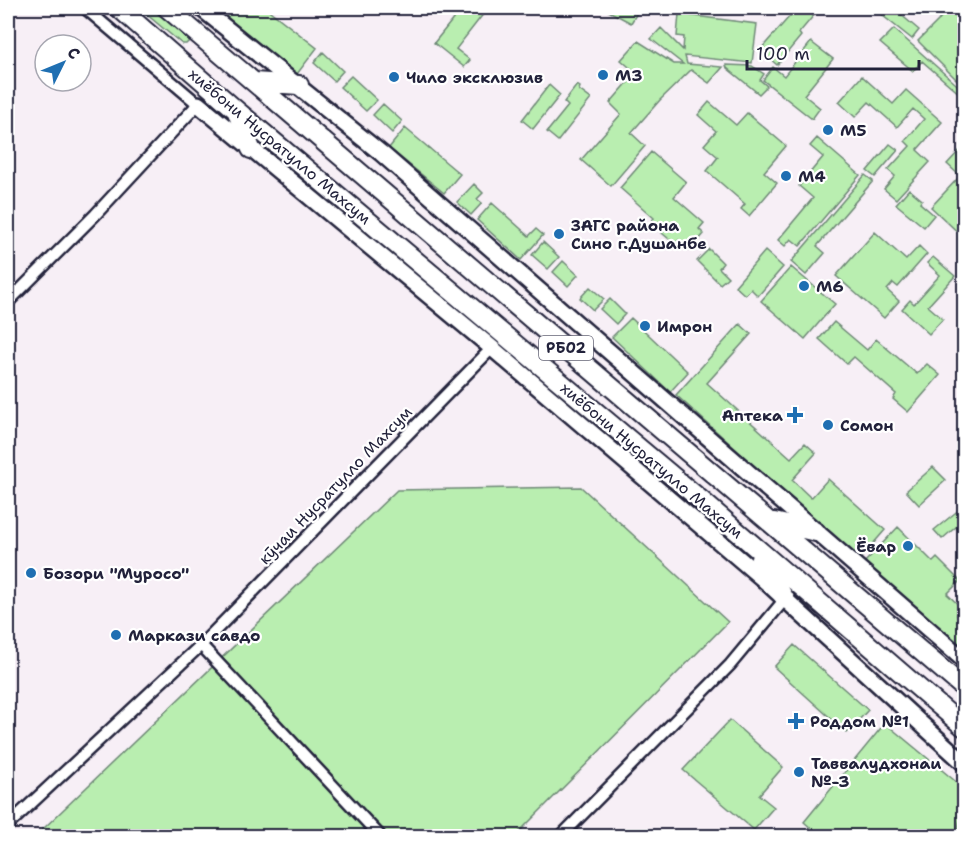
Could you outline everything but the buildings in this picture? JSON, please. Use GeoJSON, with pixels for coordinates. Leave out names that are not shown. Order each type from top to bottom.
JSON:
{"type":"FeatureCollection","features":[{"type":"Feature","properties":{"kind":"highway","name":"хиёбони Нусратулло Махсум"},"geometry":{"type":"LineString","coordinates":[[119,8],[236,110],[702,501],[964,726]]}},
{"type":"Feature","properties":{"kind":"highway","name":"хиёбони Нусратулло Махсум"},"geometry":{"type":"LineString","coordinates":[[167,8],[964,688]]}},
{"type":"Feature","properties":{"kind":"highway"},"geometry":{"type":"LineString","coordinates":[[254,82],[299,85]]}},
{"type":"Feature","properties":{"kind":"highway"},"geometry":{"type":"LineString","coordinates":[[236,110],[251,149]]}},
{"type":"Feature","properties":{"kind":"highway"},"geometry":{"type":"LineString","coordinates":[[702,501],[719,480]]}},
{"type":"Feature","properties":{"kind":"highway"},"geometry":{"type":"LineString","coordinates":[[769,520],[816,532]]}},
{"type":"Feature","properties":{"kind":"highway"},"geometry":{"type":"LineString","coordinates":[[751,544],[785,598]]}},
{"type":"Feature","properties":{"kind":"street"},"geometry":{"type":"LineString","coordinates":[[85,8],[492,348],[785,598],[963,762]]}},
{"type":"Feature","properties":{"kind":"street"},"geometry":{"type":"LineString","coordinates":[[201,8],[299,85],[406,174],[964,660]]}},
{"type":"Feature","properties":{"kind":"street"},"geometry":{"type":"LineString","coordinates":[[8,302],[95,215],[198,104]]}},
{"type":"Feature","properties":{"kind":"street","name":"кӯчаи Нусратулло Махсум"},"geometry":{"type":"LineString","coordinates":[[8,825],[201,645],[492,348]]}},
{"type":"Feature","properties":{"kind":"street"},"geometry":{"type":"LineString","coordinates":[[561,837],[730,665],[785,598]]}},
{"type":"Feature","properties":{"kind":"street"},"geometry":{"type":"LineString","coordinates":[[201,645],[380,837]]}},
{"type":"Feature","properties":{"kind":"green space"},"geometry":{"type":"Polygon","coordinates":[[[139,8],[150,8],[186,35],[189,41],[182,44],[139,8]]]}},
{"type":"Feature","properties":{"kind":"green space"},"geometry":{"type":"Polygon","coordinates":[[[229,8],[266,8],[317,48],[297,74],[223,15],[229,8]]]}},
{"type":"Feature","properties":{"kind":"green space"},"geometry":{"type":"Polygon","coordinates":[[[462,8],[488,8],[456,49],[470,60],[464,67],[434,43],[462,8]]]}},
{"type":"Feature","properties":{"kind":"green space"},"geometry":{"type":"Polygon","coordinates":[[[603,8],[640,8],[631,23],[603,8]]]}},
{"type":"Feature","properties":{"kind":"green space"},"geometry":{"type":"Polygon","coordinates":[[[797,8],[820,8],[777,65],[760,50],[797,8]]]}},
{"type":"Feature","properties":{"kind":"green space"},"geometry":{"type":"Polygon","coordinates":[[[873,8],[893,8],[919,30],[912,39],[873,8]]]}},
{"type":"Feature","properties":{"kind":"green space"},"geometry":{"type":"Polygon","coordinates":[[[947,8],[964,8],[964,87],[918,41],[938,21],[947,8]]]}},
{"type":"Feature","properties":{"kind":"green space"},"geometry":{"type":"Polygon","coordinates":[[[679,14],[757,24],[752,63],[685,56],[687,64],[723,67],[709,83],[691,70],[660,100],[631,133],[645,146],[611,186],[581,160],[621,114],[610,103],[636,73],[621,60],[638,41],[674,64],[683,64],[651,39],[661,28],[683,50],[684,37],[677,36],[679,14]]]}},
{"type":"Feature","properties":{"kind":"green space"},"geometry":{"type":"Polygon","coordinates":[[[894,29],[964,92],[961,95],[922,61],[913,71],[880,43],[894,29]]]}},
{"type":"Feature","properties":{"kind":"green space"},"geometry":{"type":"Polygon","coordinates":[[[811,42],[833,59],[804,95],[820,108],[812,119],[763,80],[773,67],[784,76],[811,42]]]}},
{"type":"Feature","properties":{"kind":"green space"},"geometry":{"type":"Polygon","coordinates":[[[323,52],[343,71],[334,81],[314,63],[323,52]]]}},
{"type":"Feature","properties":{"kind":"green space"},"geometry":{"type":"Polygon","coordinates":[[[726,65],[752,66],[764,74],[760,80],[767,86],[759,94],[726,65]]]}},
{"type":"Feature","properties":{"kind":"green space"},"geometry":{"type":"Polygon","coordinates":[[[351,76],[377,100],[366,111],[340,87],[351,76]]]}},
{"type":"Feature","properties":{"kind":"green space"},"geometry":{"type":"Polygon","coordinates":[[[862,76],[893,104],[906,90],[942,122],[917,150],[930,162],[896,199],[884,189],[895,176],[888,170],[910,146],[905,141],[924,119],[913,109],[897,127],[869,102],[855,117],[839,102],[862,76]]]}},
{"type":"Feature","properties":{"kind":"green space"},"geometry":{"type":"Polygon","coordinates":[[[549,85],[560,95],[533,129],[522,120],[549,85]]]}},
{"type":"Feature","properties":{"kind":"green space"},"geometry":{"type":"Polygon","coordinates":[[[577,85],[580,87],[579,90],[591,99],[558,141],[547,132],[568,106],[564,102],[577,85]]]}},
{"type":"Feature","properties":{"kind":"green space"},"geometry":{"type":"Polygon","coordinates":[[[709,102],[736,125],[747,113],[786,146],[764,172],[777,183],[749,216],[741,209],[745,204],[707,171],[718,157],[704,145],[716,131],[698,115],[709,102]]]}},
{"type":"Feature","properties":{"kind":"green space"},"geometry":{"type":"Polygon","coordinates":[[[383,104],[402,121],[392,133],[373,115],[383,104]]]}},
{"type":"Feature","properties":{"kind":"green space"},"geometry":{"type":"Polygon","coordinates":[[[405,128],[460,174],[444,193],[389,148],[405,128]]]}},
{"type":"Feature","properties":{"kind":"green space"},"geometry":{"type":"Polygon","coordinates":[[[817,138],[860,175],[800,246],[791,239],[785,246],[778,240],[813,198],[799,186],[823,157],[810,146],[817,138]]]}},
{"type":"Feature","properties":{"kind":"green space"},"geometry":{"type":"Polygon","coordinates":[[[890,144],[898,150],[875,177],[867,171],[890,144]]]}},
{"type":"Feature","properties":{"kind":"green space"},"geometry":{"type":"Polygon","coordinates":[[[959,151],[964,156],[964,238],[931,207],[960,176],[947,164],[959,151]]]}},
{"type":"Feature","properties":{"kind":"green space"},"geometry":{"type":"Polygon","coordinates":[[[651,152],[686,182],[674,197],[704,223],[699,229],[704,234],[690,250],[679,240],[675,244],[650,223],[654,218],[620,188],[651,152]]]}},
{"type":"Feature","properties":{"kind":"green space"},"geometry":{"type":"Polygon","coordinates":[[[865,175],[873,181],[817,246],[825,253],[806,275],[791,262],[865,175]]]}},
{"type":"Feature","properties":{"kind":"green space"},"geometry":{"type":"Polygon","coordinates":[[[474,184],[483,193],[477,199],[482,203],[471,215],[457,202],[474,184]]]}},
{"type":"Feature","properties":{"kind":"green space"},"geometry":{"type":"Polygon","coordinates":[[[909,189],[934,215],[924,227],[896,204],[909,189]]]}},
{"type":"Feature","properties":{"kind":"green space"},"geometry":{"type":"Polygon","coordinates":[[[492,203],[529,236],[536,229],[543,235],[521,260],[477,220],[492,203]]]}},
{"type":"Feature","properties":{"kind":"green space"},"geometry":{"type":"Polygon","coordinates":[[[875,232],[906,260],[919,246],[927,254],[898,287],[893,283],[887,290],[899,301],[884,318],[836,276],[875,232]]]}},
{"type":"Feature","properties":{"kind":"green space"},"geometry":{"type":"Polygon","coordinates":[[[543,242],[559,257],[548,269],[532,255],[543,242]]]}},
{"type":"Feature","properties":{"kind":"green space"},"geometry":{"type":"Polygon","coordinates":[[[709,249],[723,263],[719,268],[728,277],[720,284],[697,261],[709,249]]]}},
{"type":"Feature","properties":{"kind":"green space"},"geometry":{"type":"Polygon","coordinates":[[[765,251],[783,267],[758,296],[751,289],[745,295],[735,286],[765,251]]]}},
{"type":"Feature","properties":{"kind":"green space"},"geometry":{"type":"Polygon","coordinates":[[[933,257],[955,276],[928,306],[943,319],[929,334],[902,309],[910,300],[914,304],[940,275],[927,263],[933,257]]]}},
{"type":"Feature","properties":{"kind":"green space"},"geometry":{"type":"Polygon","coordinates":[[[563,261],[578,275],[568,286],[553,272],[563,261]]]}},
{"type":"Feature","properties":{"kind":"green space"},"geometry":{"type":"Polygon","coordinates":[[[791,267],[835,304],[805,339],[761,301],[791,267]]]}},
{"type":"Feature","properties":{"kind":"green space"},"geometry":{"type":"Polygon","coordinates":[[[590,287],[604,299],[593,310],[580,298],[590,287]]]}},
{"type":"Feature","properties":{"kind":"green space"},"geometry":{"type":"Polygon","coordinates":[[[610,299],[625,314],[616,324],[600,309],[610,299]]]}},
{"type":"Feature","properties":{"kind":"green space"},"geometry":{"type":"Polygon","coordinates":[[[631,318],[688,372],[670,392],[612,337],[631,318]]]}},
{"type":"Feature","properties":{"kind":"green space"},"geometry":{"type":"Polygon","coordinates":[[[834,322],[867,350],[876,339],[917,374],[927,364],[940,375],[908,412],[893,399],[896,394],[854,357],[847,364],[819,339],[834,322]]]}},
{"type":"Feature","properties":{"kind":"green space"},"geometry":{"type":"Polygon","coordinates":[[[740,324],[751,334],[707,383],[791,458],[805,443],[816,453],[792,480],[811,498],[828,479],[885,530],[859,560],[676,395],[740,324]]]}},
{"type":"Feature","properties":{"kind":"green space"},"geometry":{"type":"Polygon","coordinates":[[[933,467],[946,480],[919,505],[906,491],[933,467]]]}},
{"type":"Feature","properties":{"kind":"green space"},"geometry":{"type":"Polygon","coordinates":[[[581,487],[728,622],[515,836],[48,836],[42,830],[397,490],[581,487]]]}},
{"type":"Feature","properties":{"kind":"green space"},"geometry":{"type":"Polygon","coordinates":[[[960,509],[964,514],[964,535],[956,527],[942,539],[934,530],[960,509]]]}},
{"type":"Feature","properties":{"kind":"green space"},"geometry":{"type":"Polygon","coordinates":[[[898,527],[933,562],[937,558],[960,581],[947,594],[963,609],[957,615],[964,623],[964,661],[864,563],[898,527]]]}},
{"type":"Feature","properties":{"kind":"green space"},"geometry":{"type":"Polygon","coordinates":[[[794,645],[868,710],[847,733],[774,667],[794,645]]]}},
{"type":"Feature","properties":{"kind":"green space"},"geometry":{"type":"Polygon","coordinates":[[[730,720],[783,767],[759,795],[774,807],[754,830],[683,770],[730,720]]]}},
{"type":"Feature","properties":{"kind":"green space"},"geometry":{"type":"Polygon","coordinates":[[[885,723],[960,785],[960,819],[957,836],[820,836],[804,822],[885,723]]]}},
{"type":"Feature","properties":{"kind":"place","name":"М3"},"geometry":{"type":"Point","coordinates":[603,75]}},
{"type":"Feature","properties":{"kind":"place","name":"Чило эксклюзив"},"geometry":{"type":"Point","coordinates":[394,77]}},
{"type":"Feature","properties":{"kind":"place","name":"М5"},"geometry":{"type":"Point","coordinates":[828,130]}},
{"type":"Feature","properties":{"kind":"place","name":"М4"},"geometry":{"type":"Point","coordinates":[786,176]}},
{"type":"Feature","properties":{"kind":"place","name":"ЗАГС района Сино г.Душанбе"},"geometry":{"type":"Point","coordinates":[559,234]}},
{"type":"Feature","properties":{"kind":"place","name":"М6"},"geometry":{"type":"Point","coordinates":[804,286]}},
{"type":"Feature","properties":{"kind":"place","name":"Имрон"},"geometry":{"type":"Point","coordinates":[645,326]}},
{"type":"Feature","properties":{"kind":"place","name":"Аптека"},"geometry":{"type":"Point","coordinates":[795,415]}},
{"type":"Feature","properties":{"kind":"place","name":"Сомон"},"geometry":{"type":"Point","coordinates":[828,425]}},
{"type":"Feature","properties":{"kind":"place","name":"Ёвар"},"geometry":{"type":"Point","coordinates":[908,546]}},
{"type":"Feature","properties":{"kind":"place","name":"Бозори \"Муросо\""},"geometry":{"type":"Point","coordinates":[31,573]}},
{"type":"Feature","properties":{"kind":"place","name":"Маркази савдо"},"geometry":{"type":"Point","coordinates":[116,635]}},
{"type":"Feature","properties":{"kind":"place","name":"Роддом №1"},"geometry":{"type":"Point","coordinates":[796,721]}},
{"type":"Feature","properties":{"kind":"place","name":"Таввалудхонаи №-3"},"geometry":{"type":"Point","coordinates":[799,772]}}]}
